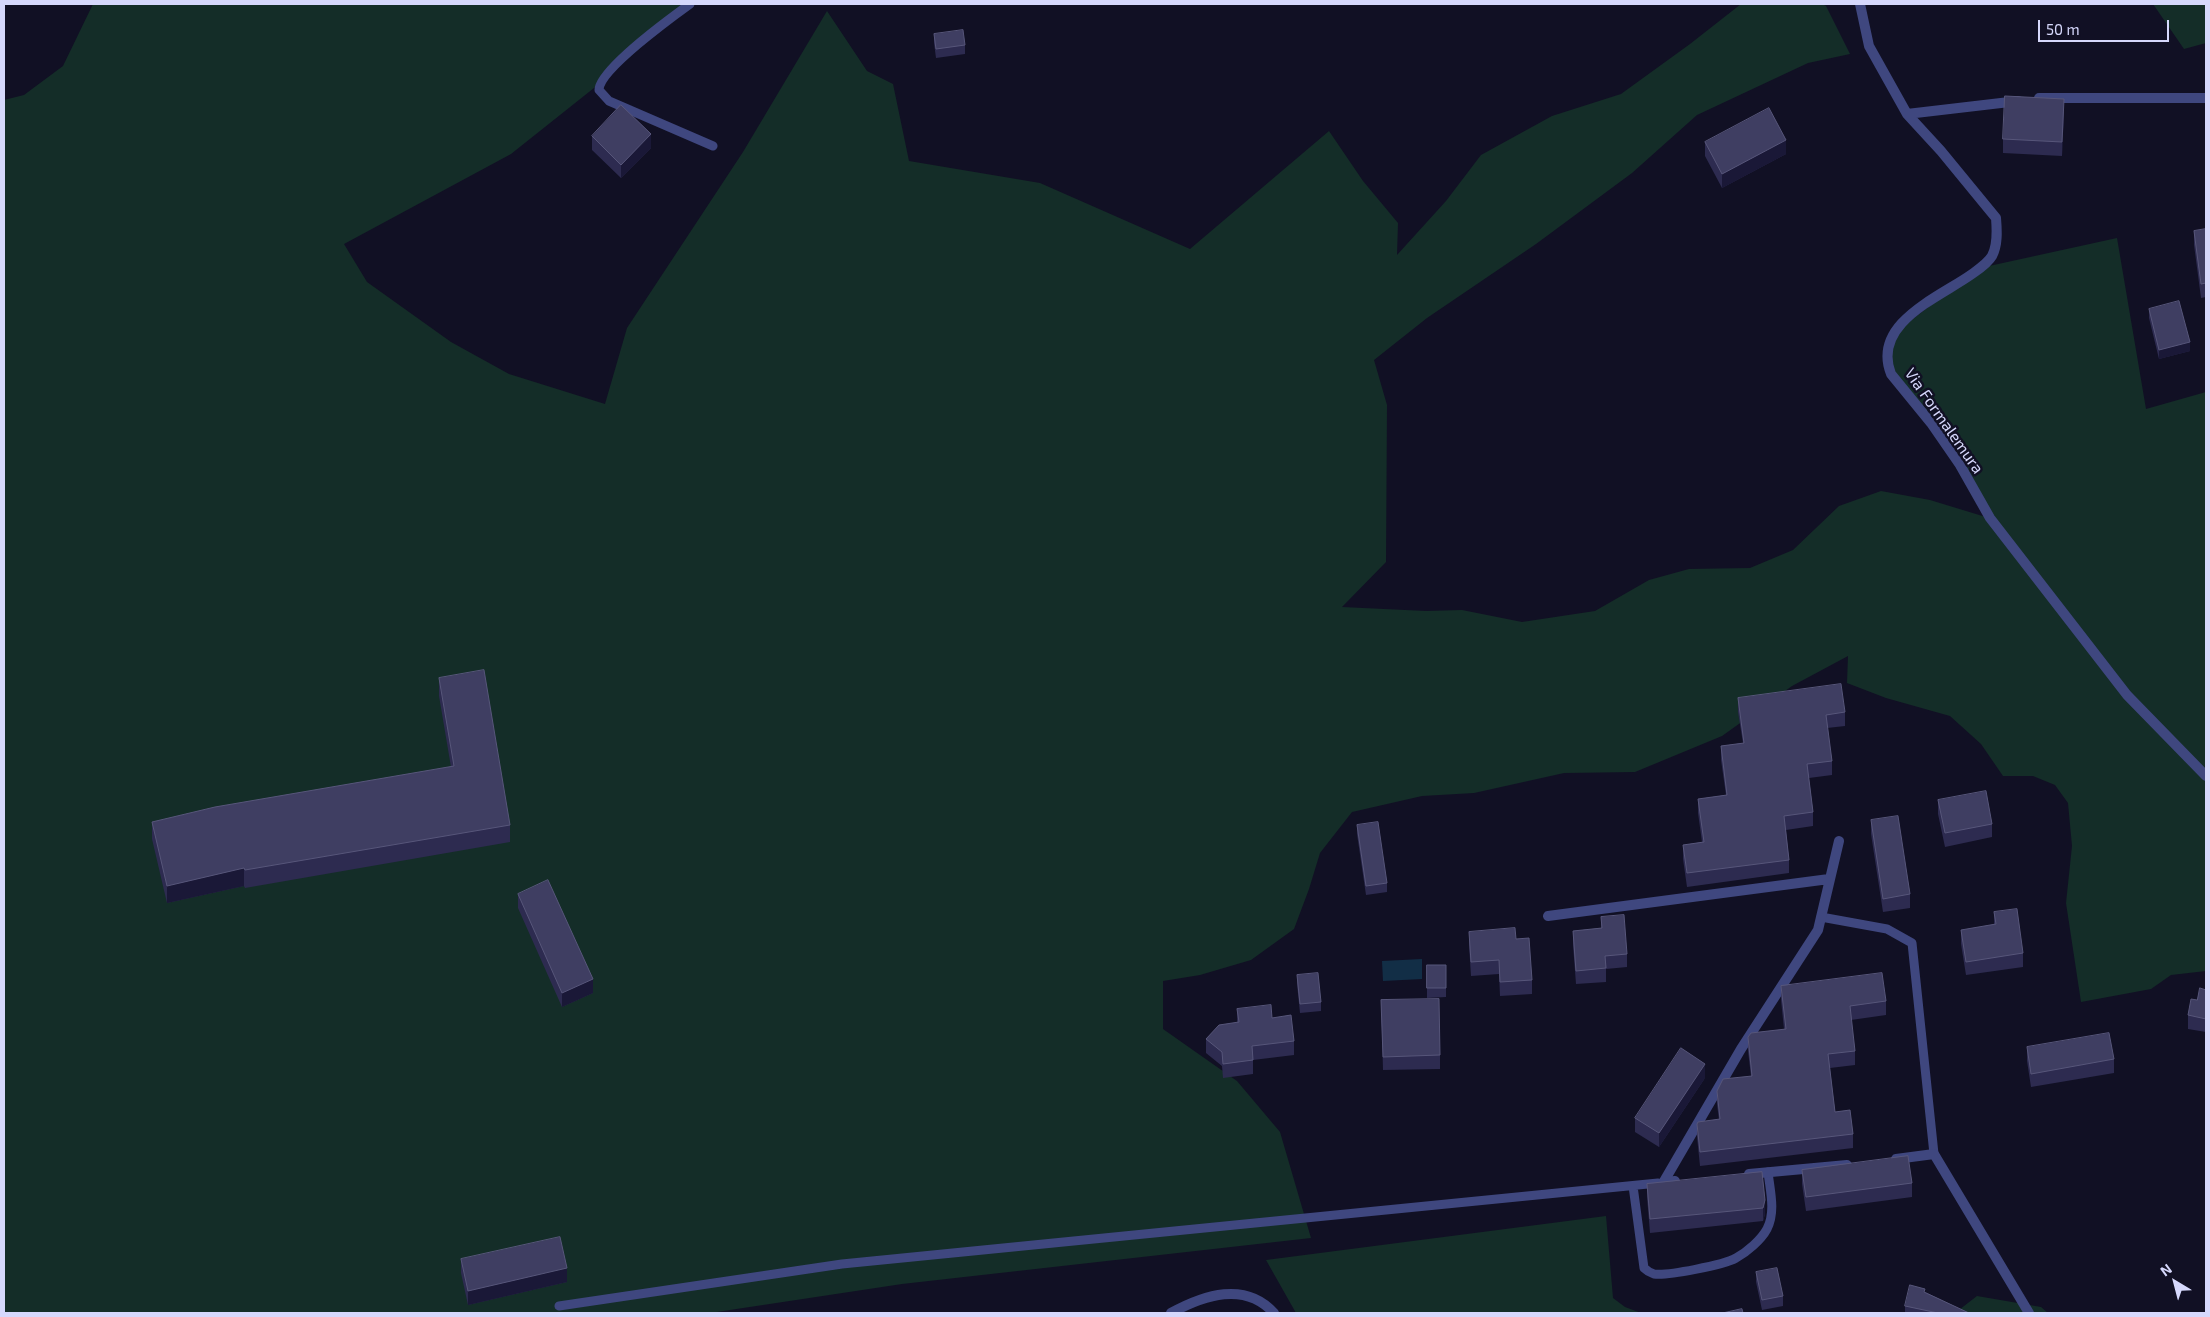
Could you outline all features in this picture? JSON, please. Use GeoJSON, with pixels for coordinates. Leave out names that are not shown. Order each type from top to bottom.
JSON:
{"type":"FeatureCollection","features":[{"type":"Feature","properties":{"kind":"street","name":"Via Formalemura"},"geometry":{"type":"LineString","coordinates":[[1860,4],[1869,46],[1907,114],[1946,157],[1996,218],[1996,244],[1992,257],[1980,268],[1902,321],[1893,334],[1888,351],[1888,365],[1891,374],[1931,423],[1990,518],[2127,695],[2206,776]]}},
{"type":"Feature","properties":{"kind":"street"},"geometry":{"type":"LineString","coordinates":[[1907,114],[2040,98],[2206,98]]}},
{"type":"Feature","properties":{"kind":"street"},"geometry":{"type":"LineString","coordinates":[[1663,1182],[1741,1049],[1818,930],[1839,841]]}},
{"type":"Feature","properties":{"kind":"street"},"geometry":{"type":"LineString","coordinates":[[1548,916],[1830,879]]}},
{"type":"Feature","properties":{"kind":"street"},"geometry":{"type":"LineString","coordinates":[[1886,1160],[1934,1154],[2029,1313]]}},
{"type":"Feature","properties":{"kind":"street"},"geometry":{"type":"LineString","coordinates":[[1740,1175],[1857,1164]]}},
{"type":"Feature","properties":{"kind":"street"},"geometry":{"type":"LineString","coordinates":[[1663,1182],[1682,1181]]}},
{"type":"Feature","properties":{"kind":"street"},"geometry":{"type":"LineString","coordinates":[[1171,1313],[1201,1300],[1236,1293],[1259,1300],[1274,1313]]}},
{"type":"Feature","properties":{"kind":"lane"},"geometry":{"type":"LineString","coordinates":[[690,4],[616,64],[599,84],[599,90],[609,101],[714,146]]}},
{"type":"Feature","properties":{"kind":"lane"},"geometry":{"type":"LineString","coordinates":[[1821,917],[1887,929],[1912,942],[1934,1154]]}},
{"type":"Feature","properties":{"kind":"lane"},"geometry":{"type":"LineString","coordinates":[[1633,1186],[1644,1268],[1653,1274],[1702,1269],[1735,1258],[1753,1245],[1767,1229],[1772,1210],[1768,1172]]}},
{"type":"Feature","properties":{"kind":"lane"},"geometry":{"type":"LineString","coordinates":[[559,1306],[842,1264],[1663,1182]]}},
{"type":"Feature","properties":{"kind":"green space"},"geometry":{"type":"Polygon","coordinates":[[[93,4],[690,4],[599,84],[511,154],[344,244],[367,282],[451,342],[509,374],[605,404],[627,328],[743,152],[827,11],[867,71],[893,84],[909,161],[1040,183],[1190,249],[1329,131],[1363,181],[1398,223],[1397,255],[1446,201],[1481,155],[1552,116],[1621,94],[1741,4],[1822,4],[1826,6],[1850,54],[1808,63],[1697,115],[1632,173],[1536,244],[1427,318],[1374,360],[1387,405],[1386,562],[1342,607],[1426,611],[1462,610],[1522,622],[1595,611],[1649,580],[1689,569],[1750,568],[1793,550],[1839,506],[1881,491],[1930,500],[1989,518],[1960,465],[1891,374],[1893,334],[1980,268],[2117,238],[2146,409],[2206,392],[2206,971],[2171,975],[2151,989],[2081,1002],[2066,903],[2072,846],[2068,803],[2055,785],[2033,776],[2003,776],[1981,744],[1950,716],[1886,698],[1847,683],[1848,656],[1792,686],[1722,736],[1635,772],[1564,773],[1474,793],[1422,796],[1352,812],[1320,853],[1294,929],[1251,960],[1200,975],[1163,981],[1163,1029],[1237,1081],[1280,1132],[1311,1238],[902,1284],[710,1313],[4,1313],[4,100],[24,95],[63,66],[93,4]]]}},
{"type":"Feature","properties":{"kind":"green space"},"geometry":{"type":"Polygon","coordinates":[[[2153,4],[2206,4],[2206,43],[2184,49],[2153,4]]]}},
{"type":"Feature","properties":{"kind":"green space"},"geometry":{"type":"Polygon","coordinates":[[[1606,1216],[1613,1298],[1625,1307],[1641,1313],[1296,1313],[1266,1260],[1606,1216]]]}},
{"type":"Feature","properties":{"kind":"green space"},"geometry":{"type":"Polygon","coordinates":[[[1977,1296],[2041,1307],[2048,1313],[1955,1313],[1977,1296]]]}},
{"type":"Feature","properties":{"kind":"water"},"geometry":{"type":"Polygon","coordinates":[[[1422,959],[1422,979],[1383,981],[1382,961],[1422,959]]]}},
{"type":"Feature","properties":{"kind":"building"},"geometry":{"type":"Polygon","coordinates":[[[963,30],[965,45],[936,49],[934,34],[963,30]]]}},
{"type":"Feature","properties":{"kind":"building"},"geometry":{"type":"Polygon","coordinates":[[[2005,96],[2064,99],[2062,142],[2003,139],[2005,96]]]}},
{"type":"Feature","properties":{"kind":"building"},"geometry":{"type":"Polygon","coordinates":[[[621,105],[651,134],[621,165],[592,136],[621,105]]]}},
{"type":"Feature","properties":{"kind":"building"},"geometry":{"type":"Polygon","coordinates":[[[1769,108],[1786,140],[1722,174],[1705,142],[1769,108]]]}},
{"type":"Feature","properties":{"kind":"building"},"geometry":{"type":"Polygon","coordinates":[[[2206,229],[2206,283],[2201,284],[2194,231],[2206,229]]]}},
{"type":"Feature","properties":{"kind":"building"},"geometry":{"type":"Polygon","coordinates":[[[2179,301],[2190,342],[2159,350],[2149,309],[2179,301]]]}},
{"type":"Feature","properties":{"kind":"building"},"geometry":{"type":"Polygon","coordinates":[[[484,670],[510,825],[245,870],[244,868],[167,886],[152,822],[215,807],[454,766],[439,678],[484,670]]]}},
{"type":"Feature","properties":{"kind":"building"},"geometry":{"type":"Polygon","coordinates":[[[1841,684],[1845,712],[1826,715],[1832,761],[1807,764],[1813,812],[1784,816],[1789,860],[1687,873],[1683,845],[1704,842],[1698,799],[1727,795],[1721,746],[1744,743],[1738,698],[1841,684]]]}},
{"type":"Feature","properties":{"kind":"building"},"geometry":{"type":"Polygon","coordinates":[[[1986,791],[1992,824],[1945,833],[1938,800],[1986,791]]]}},
{"type":"Feature","properties":{"kind":"building"},"geometry":{"type":"Polygon","coordinates":[[[1898,816],[1910,894],[1883,899],[1871,820],[1898,816]]]}},
{"type":"Feature","properties":{"kind":"building"},"geometry":{"type":"Polygon","coordinates":[[[1378,822],[1387,883],[1366,886],[1357,825],[1378,822]]]}},
{"type":"Feature","properties":{"kind":"building"},"geometry":{"type":"Polygon","coordinates":[[[548,880],[593,979],[562,993],[518,894],[548,880]]]}},
{"type":"Feature","properties":{"kind":"building"},"geometry":{"type":"Polygon","coordinates":[[[2017,909],[2023,953],[1966,962],[1961,930],[1996,924],[1994,912],[2017,909]]]}},
{"type":"Feature","properties":{"kind":"building"},"geometry":{"type":"Polygon","coordinates":[[[1624,915],[1627,954],[1605,956],[1606,968],[1576,971],[1573,931],[1602,928],[1601,917],[1624,915]]]}},
{"type":"Feature","properties":{"kind":"building"},"geometry":{"type":"Polygon","coordinates":[[[1515,928],[1516,939],[1529,938],[1532,980],[1500,982],[1499,960],[1471,962],[1469,932],[1515,928]]]}},
{"type":"Feature","properties":{"kind":"building"},"geometry":{"type":"Polygon","coordinates":[[[1427,965],[1446,965],[1446,988],[1427,988],[1427,965]]]}},
{"type":"Feature","properties":{"kind":"building"},"geometry":{"type":"Polygon","coordinates":[[[1318,973],[1321,1002],[1300,1004],[1297,975],[1318,973]]]}},
{"type":"Feature","properties":{"kind":"building"},"geometry":{"type":"Polygon","coordinates":[[[1882,973],[1886,1001],[1850,1006],[1855,1051],[1828,1054],[1835,1112],[1850,1110],[1853,1134],[1700,1152],[1697,1124],[1698,1122],[1720,1119],[1717,1091],[1723,1079],[1752,1076],[1748,1037],[1751,1033],[1786,1029],[1781,986],[1882,973]]]}},
{"type":"Feature","properties":{"kind":"building"},"geometry":{"type":"Polygon","coordinates":[[[2200,988],[2206,990],[2206,1019],[2188,1015],[2191,999],[2197,1000],[2200,988]]]}},
{"type":"Feature","properties":{"kind":"building"},"geometry":{"type":"Polygon","coordinates":[[[1439,999],[1440,1055],[1383,1057],[1381,1000],[1439,999]]]}},
{"type":"Feature","properties":{"kind":"building"},"geometry":{"type":"Polygon","coordinates":[[[1271,1005],[1272,1018],[1291,1015],[1294,1041],[1252,1046],[1253,1060],[1223,1064],[1222,1052],[1206,1039],[1219,1025],[1239,1022],[1237,1009],[1271,1005]]]}},
{"type":"Feature","properties":{"kind":"building"},"geometry":{"type":"Polygon","coordinates":[[[2109,1033],[2114,1059],[2031,1074],[2027,1047],[2109,1033]]]}},
{"type":"Feature","properties":{"kind":"building"},"geometry":{"type":"Polygon","coordinates":[[[1681,1048],[1705,1064],[1659,1133],[1635,1118],[1681,1048]]]}},
{"type":"Feature","properties":{"kind":"building"},"geometry":{"type":"Polygon","coordinates":[[[1908,1156],[1912,1183],[1806,1197],[1802,1170],[1908,1156]]]}},
{"type":"Feature","properties":{"kind":"building"},"geometry":{"type":"Polygon","coordinates":[[[1762,1172],[1765,1200],[1763,1208],[1650,1219],[1647,1184],[1762,1172]]]}},
{"type":"Feature","properties":{"kind":"building"},"geometry":{"type":"Polygon","coordinates":[[[560,1237],[567,1268],[468,1291],[461,1259],[560,1237]]]}},
{"type":"Feature","properties":{"kind":"building"},"geometry":{"type":"Polygon","coordinates":[[[1777,1268],[1783,1296],[1762,1300],[1756,1272],[1777,1268]]]}},
{"type":"Feature","properties":{"kind":"building"},"geometry":{"type":"Polygon","coordinates":[[[1910,1285],[1925,1289],[1924,1292],[1969,1313],[1938,1313],[1905,1306],[1910,1285]]]}},
{"type":"Feature","properties":{"kind":"building"},"geometry":{"type":"Polygon","coordinates":[[[1742,1309],[1743,1313],[1723,1313],[1742,1309]]]}}]}
